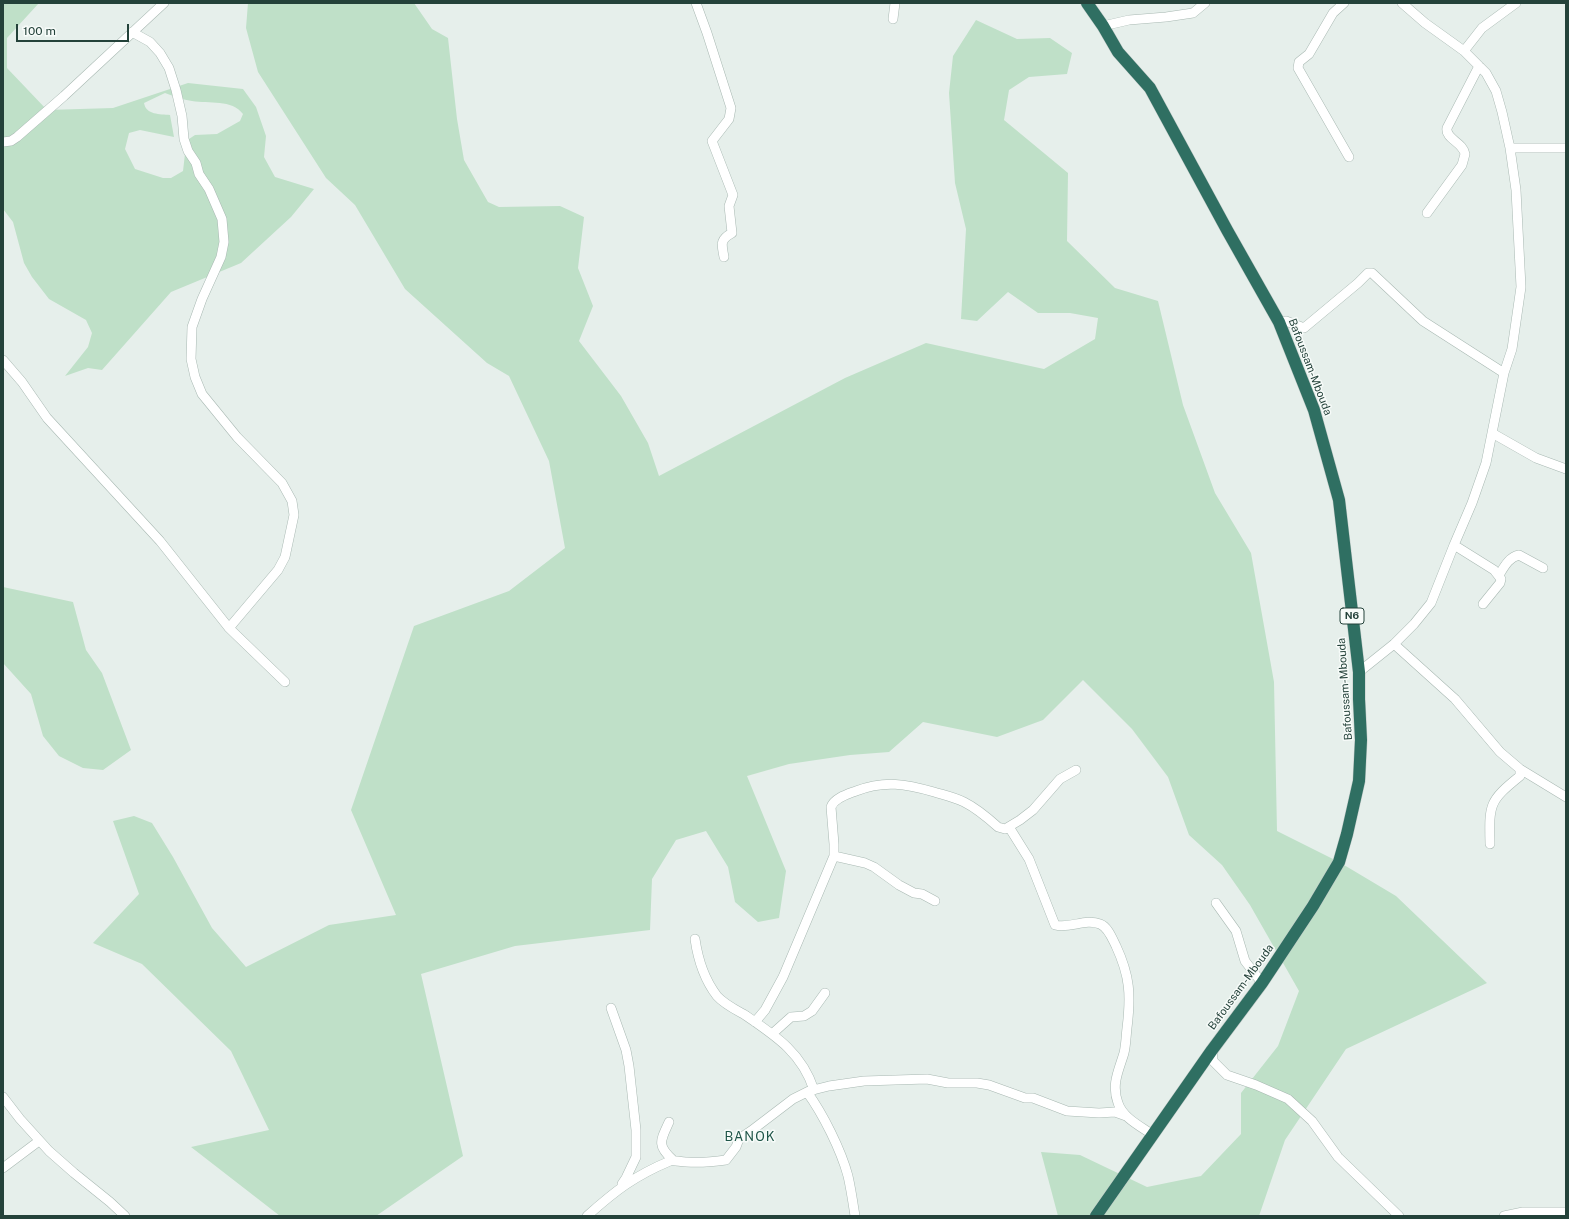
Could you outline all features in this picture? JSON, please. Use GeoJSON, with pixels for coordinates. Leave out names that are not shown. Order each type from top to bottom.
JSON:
{"type":"FeatureCollection","features":[{"type":"Feature","properties":{"kind":"highway","name":"Bafoussam-Mbouda"},"geometry":{"type":"LineString","coordinates":[[1087,3],[1104,26],[1118,52],[1150,88],[1223,223],[1279,322],[1314,410],[1339,500],[1359,672],[1358,700],[1361,740],[1359,781],[1339,862],[1313,906],[1262,983],[1212,1050],[1096,1216]]}},
{"type":"Feature","properties":{"kind":"street"},"geometry":{"type":"LineString","coordinates":[[3,142],[11,141],[17,137],[64,96],[164,3]]}},
{"type":"Feature","properties":{"kind":"street"},"geometry":{"type":"LineString","coordinates":[[696,3],[731,108],[728,119],[712,141],[733,195],[729,206],[732,233],[724,238],[722,243],[724,257]]}},
{"type":"Feature","properties":{"kind":"street"},"geometry":{"type":"LineString","coordinates":[[893,19],[895,3]]}},
{"type":"Feature","properties":{"kind":"street"},"geometry":{"type":"LineString","coordinates":[[1104,26],[1129,20],[1193,13],[1205,3]]}},
{"type":"Feature","properties":{"kind":"street"},"geometry":{"type":"LineString","coordinates":[[1344,3],[1333,13],[1309,54],[1299,62],[1298,68],[1349,158]]}},
{"type":"Feature","properties":{"kind":"street"},"geometry":{"type":"LineString","coordinates":[[1359,672],[1394,644],[1414,624],[1431,603],[1472,503],[1486,463],[1504,373],[1513,343],[1521,287],[1518,213],[1510,148],[1496,91],[1486,73],[1464,50],[1426,23],[1402,3]]}},
{"type":"Feature","properties":{"kind":"street"},"geometry":{"type":"LineString","coordinates":[[1464,50],[1482,28],[1516,3]]}},
{"type":"Feature","properties":{"kind":"street"},"geometry":{"type":"LineString","coordinates":[[132,32],[150,42],[160,53],[168,68],[176,90],[182,116],[184,139],[188,151],[196,163],[199,174],[204,180],[219,209],[222,219],[224,242],[221,257],[202,299],[192,327],[191,359],[195,377],[202,394],[237,437],[282,483],[292,501],[294,515],[285,557],[278,570],[230,628]]}},
{"type":"Feature","properties":{"kind":"street"},"geometry":{"type":"LineString","coordinates":[[1427,213],[1462,165],[1465,154],[1461,145],[1448,135],[1446,128],[1480,66]]}},
{"type":"Feature","properties":{"kind":"street"},"geometry":{"type":"LineString","coordinates":[[1510,148],[1566,148]]}},
{"type":"Feature","properties":{"kind":"street"},"geometry":{"type":"LineString","coordinates":[[1279,322],[1286,321],[1304,328],[1368,273],[1372,273],[1423,321],[1504,373]]}},
{"type":"Feature","properties":{"kind":"street"},"geometry":{"type":"LineString","coordinates":[[3,360],[22,382],[47,418],[160,541],[230,628],[285,682]]}},
{"type":"Feature","properties":{"kind":"street"},"geometry":{"type":"LineString","coordinates":[[1492,434],[1536,458],[1566,469]]}},
{"type":"Feature","properties":{"kind":"street"},"geometry":{"type":"LineString","coordinates":[[1454,545],[1494,570],[1501,579],[1500,583],[1483,604]]}},
{"type":"Feature","properties":{"kind":"street"},"geometry":{"type":"LineString","coordinates":[[1499,575],[1508,562],[1515,556],[1519,555],[1543,568]]}},
{"type":"Feature","properties":{"kind":"street"},"geometry":{"type":"LineString","coordinates":[[1394,644],[1455,699],[1500,752],[1520,769],[1566,798]]}},
{"type":"Feature","properties":{"kind":"street"},"geometry":{"type":"LineString","coordinates":[[1490,844],[1489,817],[1492,804],[1499,793],[1520,776],[1520,769]]}},
{"type":"Feature","properties":{"kind":"street"},"geometry":{"type":"LineString","coordinates":[[755,1022],[765,1010],[783,977],[834,856],[832,803],[847,794],[869,786],[901,784],[920,787],[965,802],[998,827],[1005,829],[1032,810],[1060,779],[1076,770]]}},
{"type":"Feature","properties":{"kind":"street"},"geometry":{"type":"LineString","coordinates":[[1009,827],[1029,859],[1055,925],[1061,926],[1093,922],[1101,924],[1107,930],[1123,962],[1129,982],[1130,1002],[1124,1052],[1115,1084],[1118,1104],[1126,1116]]}},
{"type":"Feature","properties":{"kind":"street"},"geometry":{"type":"LineString","coordinates":[[834,856],[874,867],[899,885],[914,893],[922,894],[935,901]]}},
{"type":"Feature","properties":{"kind":"street"},"geometry":{"type":"LineString","coordinates":[[1216,903],[1236,931],[1245,961],[1262,983]]}},
{"type":"Feature","properties":{"kind":"street"},"geometry":{"type":"LineString","coordinates":[[695,939],[697,957],[705,977],[718,997],[772,1034],[790,1049],[806,1069],[811,1091],[848,1175],[855,1216]]}},
{"type":"Feature","properties":{"kind":"street"},"geometry":{"type":"LineString","coordinates":[[772,1034],[791,1017],[804,1016],[812,1011],[825,993]]}},
{"type":"Feature","properties":{"kind":"street"},"geometry":{"type":"LineString","coordinates":[[611,1008],[626,1050],[636,1130],[636,1156],[626,1178],[619,1188]]}},
{"type":"Feature","properties":{"kind":"street"},"geometry":{"type":"LineString","coordinates":[[1212,1050],[1214,1061],[1227,1075],[1256,1085],[1288,1099],[1312,1121],[1338,1156],[1399,1216]]}},
{"type":"Feature","properties":{"kind":"street"},"geometry":{"type":"LineString","coordinates":[[587,1216],[619,1188],[645,1172],[673,1160],[686,1162],[706,1162],[726,1160],[736,1147],[739,1139],[783,1105],[811,1091],[829,1086],[864,1082],[927,1079],[989,1085],[1024,1098],[1040,1100],[1066,1111],[1099,1113],[1115,1112],[1126,1116],[1153,1135]]}},
{"type":"Feature","properties":{"kind":"street"},"geometry":{"type":"LineString","coordinates":[[3,1097],[39,1141],[63,1164],[101,1194],[124,1216]]}},
{"type":"Feature","properties":{"kind":"street"},"geometry":{"type":"LineString","coordinates":[[669,1122],[661,1139],[662,1148],[673,1160]]}},
{"type":"Feature","properties":{"kind":"street"},"geometry":{"type":"LineString","coordinates":[[3,1168],[39,1141]]}},
{"type":"Feature","properties":{"kind":"street"},"geometry":{"type":"LineString","coordinates":[[1504,1216],[1523,1212],[1566,1212]]}},
{"type":"Feature","properties":{"kind":"green space"},"geometry":{"type":"Polygon","coordinates":[[[3,3],[39,3],[7,38],[7,68],[47,110],[113,108],[188,83],[243,89],[256,107],[266,136],[264,157],[275,177],[314,189],[291,217],[241,263],[171,292],[102,370],[88,368],[65,376],[88,347],[92,333],[86,320],[49,299],[32,277],[24,263],[13,222],[3,209],[3,3]],[[165,93],[144,103],[145,107],[150,112],[170,115],[174,137],[140,130],[129,133],[125,149],[135,169],[163,178],[171,178],[183,171],[186,145],[189,139],[195,135],[217,134],[240,121],[243,114],[238,109],[227,104],[182,99],[165,93]]]}},
{"type":"Feature","properties":{"kind":"green space"},"geometry":{"type":"Polygon","coordinates":[[[248,3],[414,3],[432,29],[448,38],[457,119],[464,160],[488,202],[499,207],[560,206],[584,217],[578,268],[593,306],[579,341],[621,396],[648,443],[659,476],[845,378],[926,343],[1044,369],[1095,339],[1098,318],[1070,313],[1038,313],[1008,292],[977,321],[961,319],[966,229],[955,183],[949,93],[953,56],[976,20],[1017,39],[1050,38],[1072,53],[1067,74],[1029,77],[1009,90],[1004,120],[1068,173],[1067,241],[1115,288],[1158,301],[1183,405],[1215,493],[1251,553],[1274,682],[1277,831],[1339,862],[1396,896],[1487,983],[1346,1049],[1285,1140],[1259,1216],[1058,1216],[1041,1152],[1080,1155],[1147,1187],[1201,1176],[1241,1134],[1241,1093],[1278,1046],[1299,991],[1250,905],[1222,865],[1189,835],[1168,777],[1132,729],[1083,680],[1043,720],[997,737],[923,722],[889,752],[850,755],[789,764],[747,776],[786,871],[779,918],[758,922],[735,902],[728,867],[706,831],[676,840],[652,879],[650,930],[515,946],[421,974],[463,1156],[376,1216],[280,1216],[191,1147],[269,1130],[231,1051],[142,964],[93,943],[139,894],[113,821],[134,816],[152,823],[173,857],[212,928],[246,967],[329,925],[396,915],[351,810],[414,626],[509,591],[565,548],[549,461],[509,376],[487,363],[405,289],[355,205],[326,178],[258,72],[246,28],[248,3]]]}},
{"type":"Feature","properties":{"kind":"green space"},"geometry":{"type":"Polygon","coordinates":[[[3,587],[73,602],[86,650],[102,673],[131,750],[103,770],[83,768],[59,756],[43,736],[31,694],[3,663],[3,587]]]}},
{"type":"Feature","properties":{"kind":"district","name":"BANOK"},"geometry":{"type":"Point","coordinates":[750,1137]}}]}
